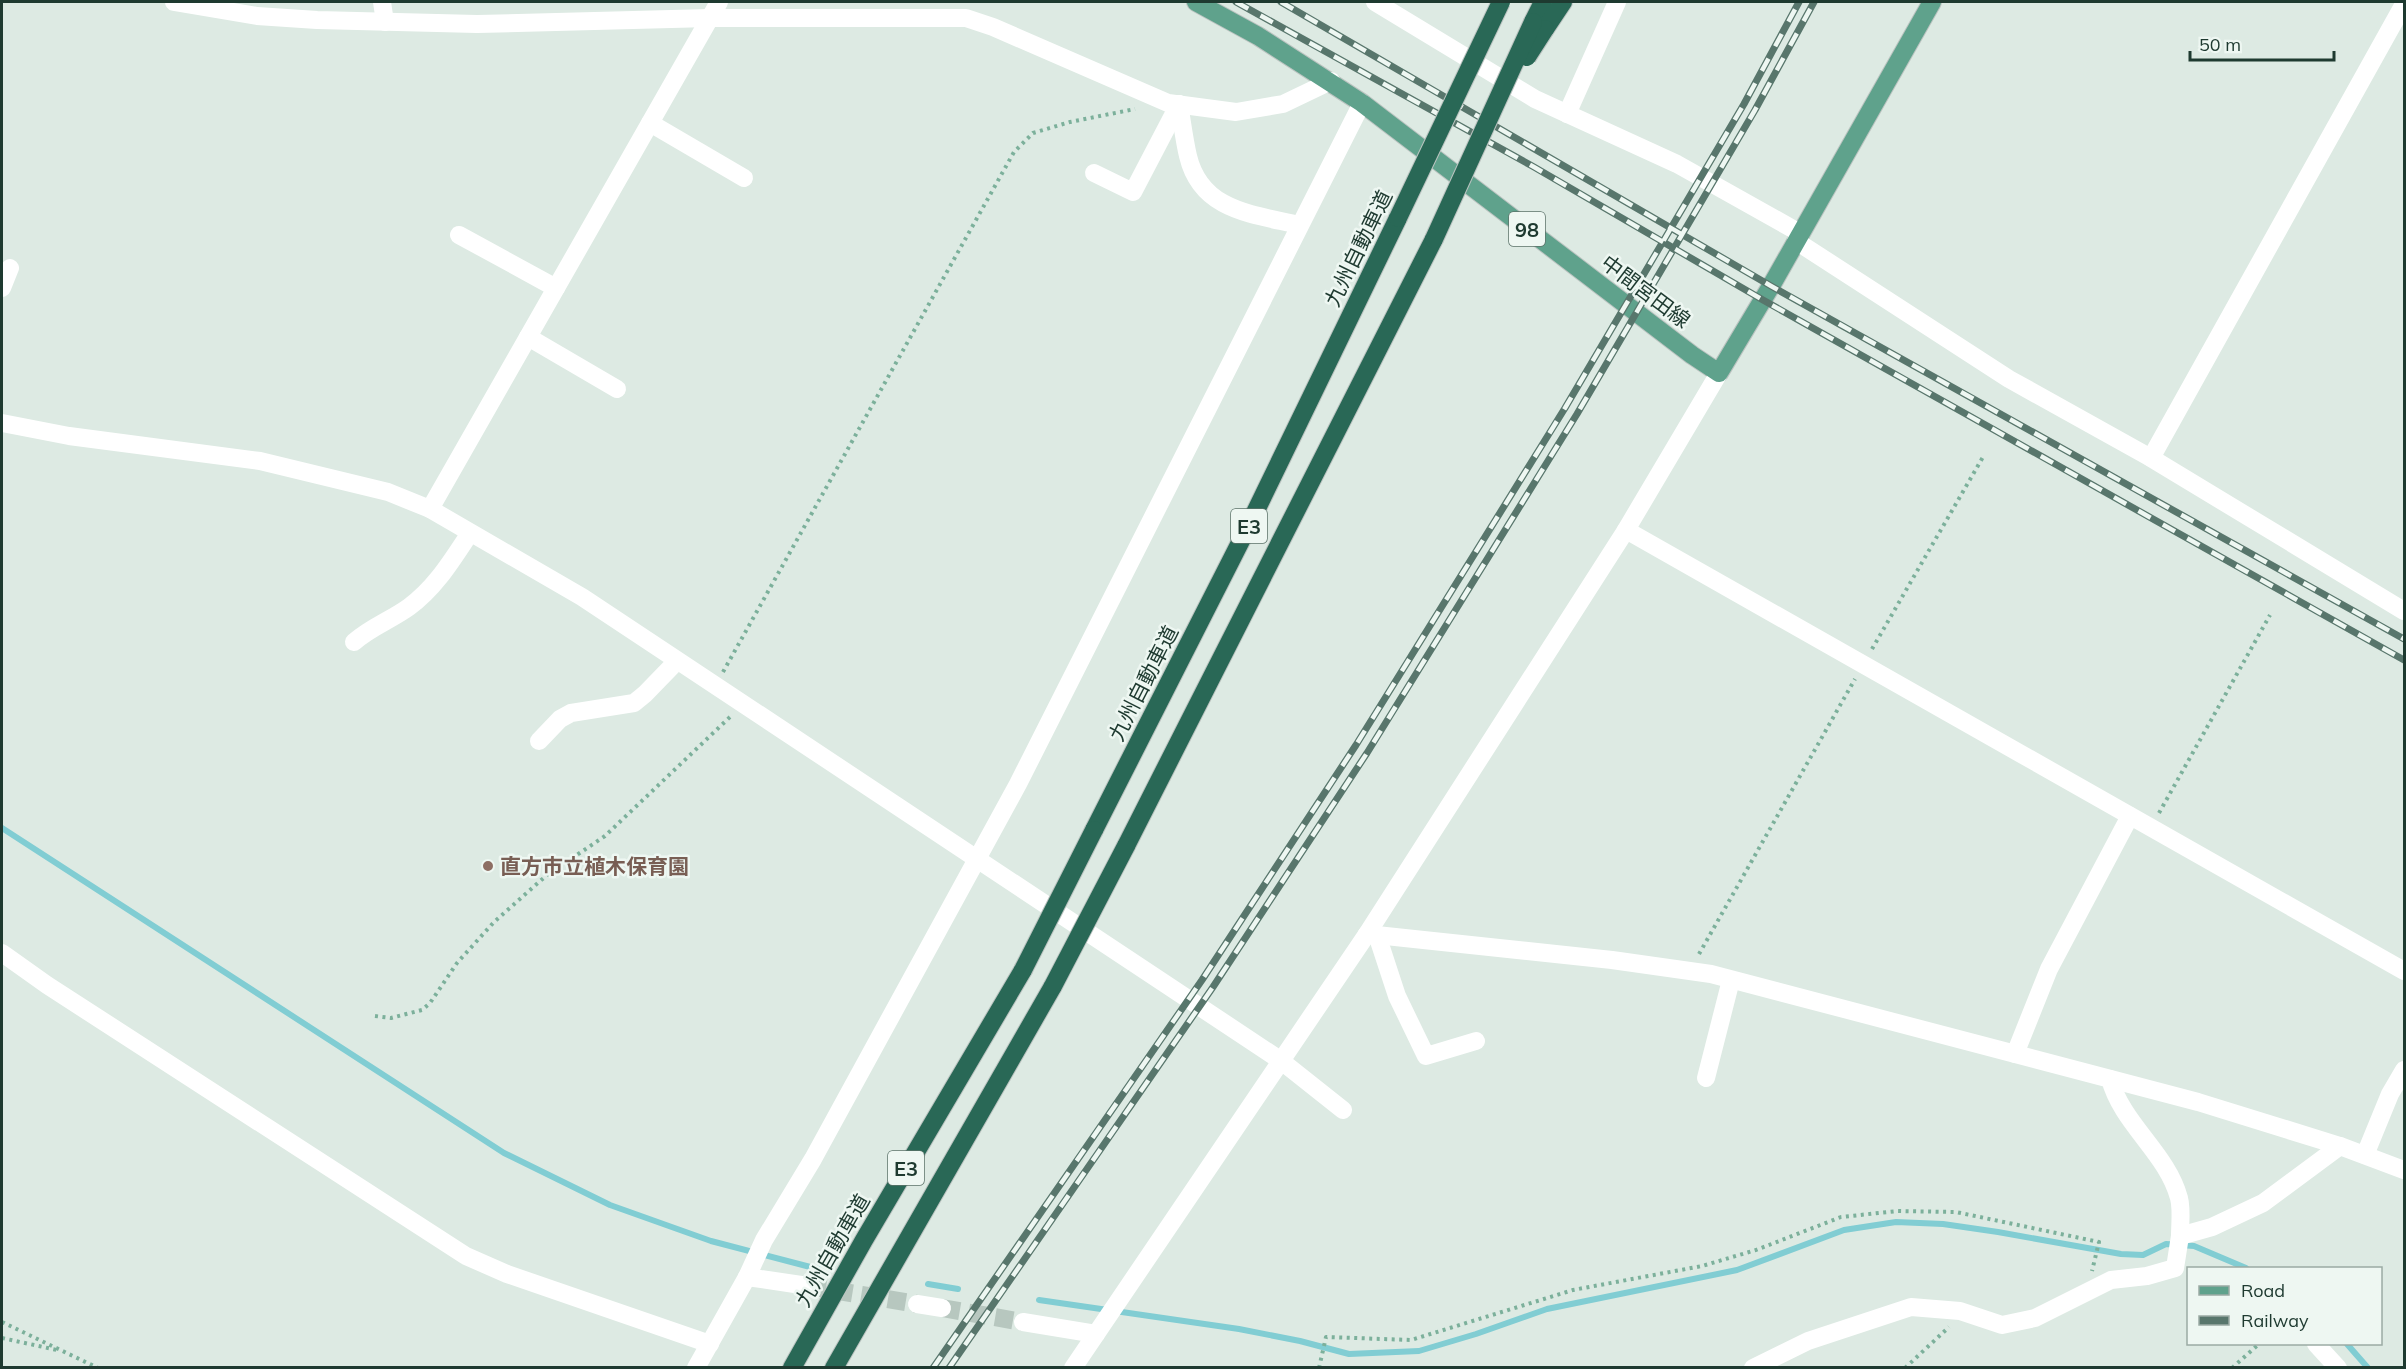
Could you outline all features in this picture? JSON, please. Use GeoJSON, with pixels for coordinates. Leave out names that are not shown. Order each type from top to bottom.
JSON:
{"type":"FeatureCollection","features":[{"type":"Feature","properties":{"kind":"highway","name":"九州自動車道"},"geometry":{"type":"LineString","coordinates":[[792,1368],[864,1240],[1023,970],[1249,525],[1501,2]]}},
{"type":"Feature","properties":{"kind":"highway","name":"E3"},"geometry":{"type":"LineString","coordinates":[[834,1368],[1053,987],[1434,238],[1497,103],[1539,26],[1543,2]]}},
{"type":"Feature","properties":{"kind":"highway"},"geometry":{"type":"LineString","coordinates":[[1539,26],[1563,2]]}},
{"type":"Feature","properties":{"kind":"main road","name":"中間宮田線"},"geometry":{"type":"LineString","coordinates":[[1196,2],[1258,36],[1362,103],[1692,355],[1719,373]]}},
{"type":"Feature","properties":{"kind":"main road"},"geometry":{"type":"LineString","coordinates":[[1719,373],[1932,2]]}},
{"type":"Feature","properties":{"kind":"street"},"geometry":{"type":"LineString","coordinates":[[174,2],[257,16],[477,24],[710,18],[966,18],[993,27],[1174,104],[1236,112],[1283,105],[1330,81]]}},
{"type":"Feature","properties":{"kind":"street"},"geometry":{"type":"LineString","coordinates":[[382,2],[385,22]]}},
{"type":"Feature","properties":{"kind":"street"},"geometry":{"type":"LineString","coordinates":[[430,509],[719,2]]}},
{"type":"Feature","properties":{"kind":"street"},"geometry":{"type":"LineString","coordinates":[[1375,2],[1401,9],[1535,99],[1677,164],[1798,237],[2008,379],[2151,458],[2404,610]]}},
{"type":"Feature","properties":{"kind":"street"},"geometry":{"type":"LineString","coordinates":[[1567,114],[1617,2]]}},
{"type":"Feature","properties":{"kind":"street"},"geometry":{"type":"LineString","coordinates":[[2151,458],[2404,4]]}},
{"type":"Feature","properties":{"kind":"street"},"geometry":{"type":"LineString","coordinates":[[696,1368],[764,1240],[813,1159],[978,859],[1362,103]]}},
{"type":"Feature","properties":{"kind":"street"},"geometry":{"type":"LineString","coordinates":[[1094,173],[1133,192],[1174,104]]}},
{"type":"Feature","properties":{"kind":"street"},"geometry":{"type":"LineString","coordinates":[[1174,104],[1188,157],[1200,185],[1215,200],[1237,210],[1299,225]]}},
{"type":"Feature","properties":{"kind":"street"},"geometry":{"type":"LineString","coordinates":[[650,123],[744,178]]}},
{"type":"Feature","properties":{"kind":"street"},"geometry":{"type":"LineString","coordinates":[[459,235],[556,288]]}},
{"type":"Feature","properties":{"kind":"street"},"geometry":{"type":"LineString","coordinates":[[2,288],[10,268]]}},
{"type":"Feature","properties":{"kind":"street"},"geometry":{"type":"LineString","coordinates":[[528,337],[617,388]]}},
{"type":"Feature","properties":{"kind":"street"},"geometry":{"type":"LineString","coordinates":[[1073,1368],[1280,1060],[1372,934],[1626,530],[1719,373]]}},
{"type":"Feature","properties":{"kind":"street"},"geometry":{"type":"LineString","coordinates":[[2,423],[69,436],[260,461],[379,489],[430,509],[582,597],[1280,1060],[1343,1110]]}},
{"type":"Feature","properties":{"kind":"street"},"geometry":{"type":"LineString","coordinates":[[1626,530],[2404,971]]}},
{"type":"Feature","properties":{"kind":"street"},"geometry":{"type":"LineString","coordinates":[[354,642],[366,630],[407,608],[426,593],[441,578],[470,532]]}},
{"type":"Feature","properties":{"kind":"street"},"geometry":{"type":"LineString","coordinates":[[539,741],[560,719],[571,713],[634,702],[645,694],[677,661]]}},
{"type":"Feature","properties":{"kind":"street"},"geometry":{"type":"LineString","coordinates":[[2015,1054],[2049,969],[2130,816]]}},
{"type":"Feature","properties":{"kind":"street"},"geometry":{"type":"LineString","coordinates":[[1372,934],[1612,960],[1689,971],[1731,980],[2198,1102],[2340,1146],[2404,1170]]}},
{"type":"Feature","properties":{"kind":"street"},"geometry":{"type":"LineString","coordinates":[[1372,934],[1397,996],[1426,1056],[1476,1041]]}},
{"type":"Feature","properties":{"kind":"street"},"geometry":{"type":"LineString","coordinates":[[2,953],[466,1256],[507,1274],[710,1344]]}},
{"type":"Feature","properties":{"kind":"street"},"geometry":{"type":"LineString","coordinates":[[1706,1078],[1731,980]]}},
{"type":"Feature","properties":{"kind":"street"},"geometry":{"type":"LineString","coordinates":[[2365,1155],[2390,1094],[2404,1070]]}},
{"type":"Feature","properties":{"kind":"street"},"geometry":{"type":"LineString","coordinates":[[1753,1368],[1808,1341],[1911,1306],[1965,1312],[2002,1325],[2035,1318],[2111,1280],[2182,1270],[2180,1200],[2169,1173],[2115,1096],[2110,1079]]}},
{"type":"Feature","properties":{"kind":"street"},"geometry":{"type":"LineString","coordinates":[[2180,1236],[2212,1227],[2263,1203],[2340,1146]]}},
{"type":"Feature","properties":{"kind":"street"},"geometry":{"type":"LineString","coordinates":[[749,1272],[808,1286]]}},
{"type":"Feature","properties":{"kind":"street"},"geometry":{"type":"LineString","coordinates":[[917,1304],[942,1308]]}},
{"type":"Feature","properties":{"kind":"street"},"geometry":{"type":"LineString","coordinates":[[1023,1322],[1098,1330]]}},
{"type":"Feature","properties":{"kind":"street"},"geometry":{"type":"LineString","coordinates":[[2317,1345],[2338,1368]]}},
{"type":"Feature","properties":{"kind":"path"},"geometry":{"type":"LineString","coordinates":[[715,687],[1014,152],[1033,133],[1070,122],[1174,104]]}},
{"type":"Feature","properties":{"kind":"path"},"geometry":{"type":"LineString","coordinates":[[1689,971],[1983,457]]}},
{"type":"Feature","properties":{"kind":"path"},"geometry":{"type":"LineString","coordinates":[[2151,828],[2270,615]]}},
{"type":"Feature","properties":{"kind":"path"},"geometry":{"type":"LineString","coordinates":[[375,1016],[391,1018],[422,1011],[457,963],[494,922],[547,875],[605,836],[743,705]]}},
{"type":"Feature","properties":{"kind":"path"},"geometry":{"type":"LineString","coordinates":[[1319,1368],[1326,1337],[1411,1340],[1574,1290],[1702,1266],[1756,1250],[1841,1217],[1898,1211],[1956,1212],[2099,1242],[2092,1266],[2092,1290]]}},
{"type":"Feature","properties":{"kind":"path"},"geometry":{"type":"LineString","coordinates":[[1905,1368],[1965,1312]]}},
{"type":"Feature","properties":{"kind":"path"},"geometry":{"type":"LineString","coordinates":[[2,1322],[98,1368]]}},
{"type":"Feature","properties":{"kind":"path"},"geometry":{"type":"LineString","coordinates":[[2,1338],[63,1352]]}},
{"type":"Feature","properties":{"kind":"path"},"geometry":{"type":"LineString","coordinates":[[2232,1368],[2258,1345]]}},
{"type":"Feature","properties":{"kind":"waterway"},"geometry":{"type":"LineString","coordinates":[[2,828],[504,1153],[610,1205],[711,1241],[818,1269]]}},
{"type":"Feature","properties":{"kind":"waterway"},"geometry":{"type":"LineString","coordinates":[[1039,1300],[1239,1329],[1300,1341],[1349,1354],[1419,1351],[1547,1309],[1737,1270],[1844,1230],[1896,1222],[1943,1224],[2121,1254],[2143,1255],[2166,1244],[2194,1246],[2244,1267]]}},
{"type":"Feature","properties":{"kind":"waterway"},"geometry":{"type":"LineString","coordinates":[[928,1284],[958,1289]]}},
{"type":"Feature","properties":{"kind":"waterway"},"geometry":{"type":"LineString","coordinates":[[2348,1345],[2368,1368]]}},
{"type":"Feature","properties":{"kind":"tunnel"},"geometry":{"type":"LineString","coordinates":[[808,1286],[917,1304]]}},
{"type":"Feature","properties":{"kind":"tunnel"},"geometry":{"type":"LineString","coordinates":[[942,1308],[1023,1322]]}},
{"type":"Feature","properties":{"kind":"railway"},"geometry":{"type":"LineString","coordinates":[[1236,2],[1534,167],[1763,300],[2404,660]]}},
{"type":"Feature","properties":{"kind":"railway"},"geometry":{"type":"LineString","coordinates":[[1281,2],[1771,286],[2404,639]]}},
{"type":"Feature","properties":{"kind":"railway"},"geometry":{"type":"LineString","coordinates":[[933,1368],[1202,980],[1356,745],[1565,408],[1744,104],[1799,2]]}},
{"type":"Feature","properties":{"kind":"railway"},"geometry":{"type":"LineString","coordinates":[[949,1368],[1213,987],[1367,753],[1577,414],[1755,110],[1814,2]]}},
{"type":"Feature","properties":{"kind":"place","name":"直方市立植木保育園"},"geometry":{"type":"Point","coordinates":[488,866]}}]}
